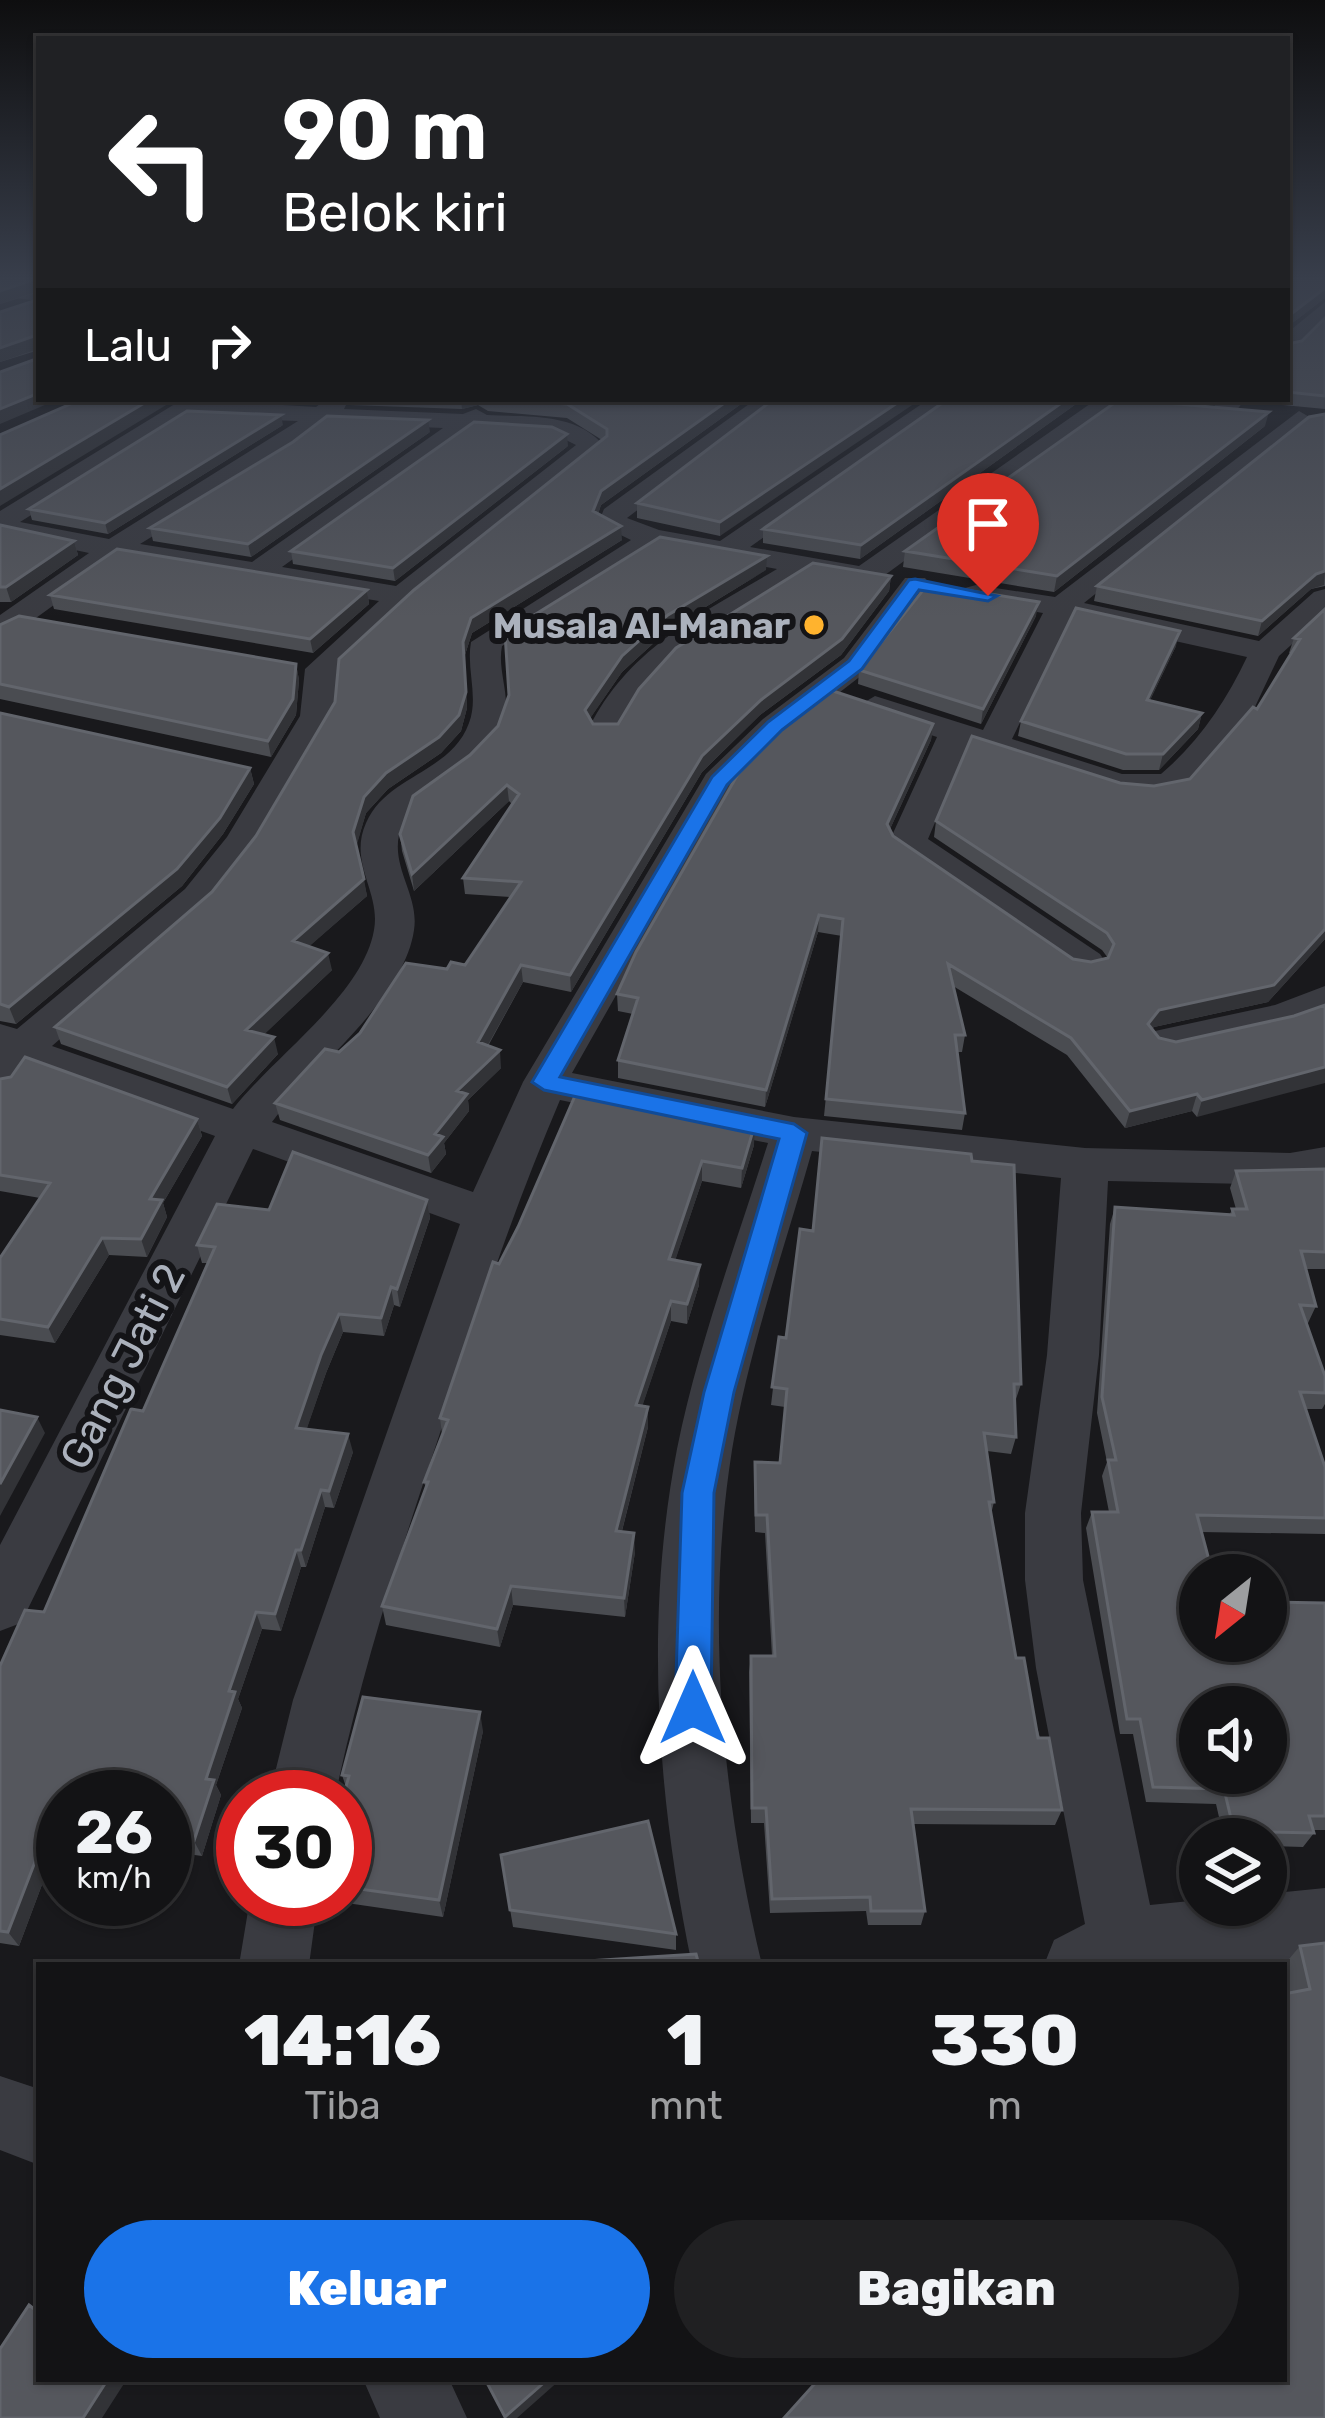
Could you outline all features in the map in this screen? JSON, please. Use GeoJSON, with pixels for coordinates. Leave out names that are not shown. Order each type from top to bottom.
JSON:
{"type":"FeatureCollection","features":[{"type":"Feature","properties":{"kind":"street"},"geometry":{"type":"LineString","coordinates":[[260,570],[493,402]]}},
{"type":"Feature","properties":{"kind":"street"},"geometry":{"type":"LineString","coordinates":[[767,402],[610,520],[621,529],[723,552],[1061,607],[1265,652]]}},
{"type":"Feature","properties":{"kind":"street"},"geometry":{"type":"LineString","coordinates":[[723,552],[941,402]]}},
{"type":"Feature","properties":{"kind":"street"},"geometry":{"type":"LineString","coordinates":[[864,576],[1117,402]]}},
{"type":"Feature","properties":{"kind":"street"},"geometry":{"type":"LineString","coordinates":[[7,1056],[199,897],[243,842],[317,716],[309,667],[402,596],[591,446],[573,421],[469,421],[333,406],[192,404],[0,524],[26,534],[402,596]]}},
{"type":"Feature","properties":{"kind":"street"},"geometry":{"type":"LineString","coordinates":[[1220,405],[1312,419]]}},
{"type":"Feature","properties":{"kind":"street"},"geometry":{"type":"LineString","coordinates":[[6,620],[284,445],[333,406]]}},
{"type":"Feature","properties":{"kind":"street"},"geometry":{"type":"LineString","coordinates":[[993,743],[1061,607],[1312,419]]}},
{"type":"Feature","properties":{"kind":"street","name":"Gang Jati 2"},"geometry":{"type":"LineString","coordinates":[[0,1604],[243,1127],[384,958],[398,917],[377,851],[383,828],[392,808],[412,788],[452,767],[480,733],[491,712],[487,642],[654,538]]}},
{"type":"Feature","properties":{"kind":"street"},"geometry":{"type":"LineString","coordinates":[[606,728],[615,703],[631,681],[658,657],[801,566]]}},
{"type":"Feature","properties":{"kind":"street"},"geometry":{"type":"LineString","coordinates":[[308,1770],[324,1700],[487,1215],[544,1082],[719,782],[775,726],[855,665],[915,584]]}},
{"type":"Feature","properties":{"kind":"street"},"geometry":{"type":"LineString","coordinates":[[826,690],[1118,784],[1172,783],[1241,704],[1265,652],[1325,598]]}},
{"type":"Feature","properties":{"kind":"street"},"geometry":{"type":"LineString","coordinates":[[6,620],[65,625]]}},
{"type":"Feature","properties":{"kind":"street"},"geometry":{"type":"LineString","coordinates":[[956,734],[908,842],[1086,963]]}},
{"type":"Feature","properties":{"kind":"street"},"geometry":{"type":"LineString","coordinates":[[240,766],[284,776]]}},
{"type":"Feature","properties":{"kind":"street"},"geometry":{"type":"LineString","coordinates":[[1170,1041],[1287,1016],[1325,999]]}},
{"type":"Feature","properties":{"kind":"street"},"geometry":{"type":"LineString","coordinates":[[7,1056],[243,1127],[487,1215]]}},
{"type":"Feature","properties":{"kind":"street"},"geometry":{"type":"LineString","coordinates":[[544,1082],[794,1133],[1085,1164],[1289,1169],[1325,1163]]}},
{"type":"Feature","properties":{"kind":"street"},"geometry":{"type":"LineString","coordinates":[[726,1962],[706,1883],[693,1708],[698,1493],[719,1392],[794,1133]]}},
{"type":"Feature","properties":{"kind":"street"},"geometry":{"type":"LineString","coordinates":[[1085,1164],[1073,1355],[1053,1513],[1054,1580],[1101,1954],[1325,1923]]}},
{"type":"Feature","properties":{"kind":"street"},"geometry":{"type":"LineString","coordinates":[[274,1962],[280,1926]]}},
{"type":"Feature","properties":{"kind":"street"},"geometry":{"type":"LineString","coordinates":[[0,2113],[36,2125]]}},
{"type":"Feature","properties":{"kind":"street"},"geometry":{"type":"LineString","coordinates":[[406,2382],[424,2418]]}},
{"type":"Feature","properties":{"kind":"building"},"geometry":{"type":"Polygon","coordinates":[[[0,391],[36,391],[36,394],[0,409],[0,391]]]}},
{"type":"Feature","properties":{"kind":"building"},"geometry":{"type":"Polygon","coordinates":[[[1290,391],[1325,391],[1325,396],[1290,392],[1290,391]]]}},
{"type":"Feature","properties":{"kind":"building"},"geometry":{"type":"Polygon","coordinates":[[[75,402],[146,402],[0,489],[0,435],[75,402]]]}},
{"type":"Feature","properties":{"kind":"building"},"geometry":{"type":"Polygon","coordinates":[[[543,402],[726,402],[601,491],[593,511],[621,526],[471,618],[463,642],[466,692],[459,715],[439,737],[386,773],[364,797],[353,832],[364,879],[293,941],[328,953],[246,1030],[274,1037],[227,1087],[55,1027],[212,892],[256,836],[335,702],[339,659],[414,590],[607,436],[607,429],[567,404],[543,402]]]}},
{"type":"Feature","properties":{"kind":"building"},"geometry":{"type":"Polygon","coordinates":[[[770,402],[899,402],[720,522],[637,503],[770,402]]]}},
{"type":"Feature","properties":{"kind":"building"},"geometry":{"type":"Polygon","coordinates":[[[944,402],[1063,402],[861,545],[763,529],[944,402]]]}},
{"type":"Feature","properties":{"kind":"building"},"geometry":{"type":"Polygon","coordinates":[[[1116,402],[1269,412],[1057,576],[905,551],[1116,402]]]}},
{"type":"Feature","properties":{"kind":"building"},"geometry":{"type":"Polygon","coordinates":[[[187,411],[281,415],[105,523],[29,509],[187,411]]]}},
{"type":"Feature","properties":{"kind":"building"},"geometry":{"type":"Polygon","coordinates":[[[1325,414],[1325,571],[1262,621],[1097,586],[1309,417],[1325,414]]]}},
{"type":"Feature","properties":{"kind":"building"},"geometry":{"type":"Polygon","coordinates":[[[327,416],[428,420],[248,544],[150,528],[293,442],[327,416]]]}},
{"type":"Feature","properties":{"kind":"building"},"geometry":{"type":"Polygon","coordinates":[[[474,422],[552,427],[567,434],[393,568],[291,551],[474,422]]]}},
{"type":"Feature","properties":{"kind":"building"},"geometry":{"type":"Polygon","coordinates":[[[0,525],[74,541],[0,587],[0,525]]]}},
{"type":"Feature","properties":{"kind":"building"},"geometry":{"type":"Polygon","coordinates":[[[660,537],[767,556],[668,615],[622,656],[585,710],[593,724],[618,724],[639,689],[676,648],[813,563],[891,576],[842,639],[761,700],[702,756],[570,975],[521,965],[478,1042],[500,1050],[457,1091],[467,1094],[435,1134],[443,1137],[428,1155],[275,1103],[325,1049],[339,1052],[360,1033],[406,963],[447,969],[451,962],[465,965],[521,882],[463,878],[519,794],[507,785],[412,874],[400,834],[413,796],[470,755],[498,726],[509,695],[505,633],[660,537]]]}},
{"type":"Feature","properties":{"kind":"building"},"geometry":{"type":"Polygon","coordinates":[[[117,549],[367,590],[310,639],[50,595],[117,549]]]}},
{"type":"Feature","properties":{"kind":"building"},"geometry":{"type":"Polygon","coordinates":[[[928,584],[1039,602],[983,709],[859,670],[928,584]]]}},
{"type":"Feature","properties":{"kind":"building"},"geometry":{"type":"Polygon","coordinates":[[[1076,608],[1180,631],[1147,700],[1202,713],[1163,754],[1126,754],[1021,721],[1076,608]]]}},
{"type":"Feature","properties":{"kind":"building"},"geometry":{"type":"Polygon","coordinates":[[[1325,609],[1325,929],[1274,985],[1159,1010],[1148,1024],[1159,1038],[1176,1042],[1325,1005],[1325,1067],[1202,1100],[1197,1094],[1130,1111],[1071,1038],[948,964],[965,1035],[955,1035],[965,1113],[826,1099],[843,919],[819,915],[766,1090],[618,1060],[638,998],[617,994],[636,952],[738,774],[791,720],[830,690],[933,724],[887,824],[893,836],[1073,959],[1091,962],[1108,958],[1114,944],[1107,933],[936,821],[972,736],[1120,783],[1154,786],[1190,779],[1253,707],[1257,709],[1300,639],[1294,638],[1325,609]]]}},
{"type":"Feature","properties":{"kind":"building"},"geometry":{"type":"Polygon","coordinates":[[[19,616],[296,664],[293,699],[268,741],[0,684],[0,625],[19,616]]]}},
{"type":"Feature","properties":{"kind":"building"},"geometry":{"type":"Polygon","coordinates":[[[0,713],[250,768],[220,818],[177,869],[9,1007],[0,1004],[0,713]]]}},
{"type":"Feature","properties":{"kind":"building"},"geometry":{"type":"Polygon","coordinates":[[[25,1057],[197,1119],[150,1199],[162,1200],[141,1239],[102,1238],[48,1327],[0,1319],[0,1258],[50,1183],[0,1175],[0,1079],[11,1077],[25,1057]]]}},
{"type":"Feature","properties":{"kind":"building"},"geometry":{"type":"Polygon","coordinates":[[[578,1089],[755,1124],[742,1168],[702,1161],[669,1259],[700,1265],[687,1304],[671,1301],[636,1405],[648,1407],[616,1531],[634,1533],[624,1598],[511,1586],[497,1629],[382,1606],[428,1482],[424,1482],[448,1420],[440,1418],[493,1262],[499,1264],[518,1227],[578,1089]]]}},
{"type":"Feature","properties":{"kind":"building"},"geometry":{"type":"Polygon","coordinates":[[[822,1138],[971,1154],[972,1161],[1014,1165],[1021,1384],[1014,1384],[1016,1437],[984,1433],[994,1502],[989,1502],[1016,1658],[1024,1658],[1038,1738],[1049,1738],[1062,1810],[911,1809],[925,1911],[871,1911],[870,1897],[772,1899],[766,1808],[752,1808],[751,1656],[775,1656],[767,1515],[756,1515],[755,1462],[780,1463],[787,1389],[772,1387],[779,1337],[786,1338],[800,1229],[813,1231],[822,1138]]]}},
{"type":"Feature","properties":{"kind":"building"},"geometry":{"type":"Polygon","coordinates":[[[293,1152],[427,1200],[397,1289],[391,1287],[381,1318],[339,1314],[321,1355],[296,1428],[348,1434],[329,1491],[321,1490],[301,1550],[296,1550],[275,1614],[256,1612],[229,1691],[235,1692],[206,1779],[214,1780],[194,1841],[192,1770],[36,1770],[36,1859],[8,1932],[0,1931],[0,1666],[25,1610],[44,1612],[131,1409],[143,1411],[215,1247],[197,1245],[217,1204],[269,1210],[293,1152]]]}},
{"type":"Feature","properties":{"kind":"building"},"geometry":{"type":"Polygon","coordinates":[[[1325,1169],[1325,1252],[1301,1251],[1316,1306],[1300,1305],[1325,1376],[1325,1393],[1300,1392],[1325,1467],[1325,1518],[1197,1515],[1207,1554],[1179,1554],[1179,1662],[1287,1662],[1287,1602],[1325,1603],[1325,1816],[1309,1816],[1314,1833],[1287,1832],[1287,1818],[1231,1818],[1225,1794],[1287,1794],[1287,1686],[1179,1686],[1179,1788],[1153,1787],[1140,1719],[1127,1719],[1092,1512],[1118,1512],[1108,1460],[1116,1460],[1102,1397],[1115,1207],[1234,1215],[1232,1209],[1247,1209],[1236,1171],[1325,1169]]]}},
{"type":"Feature","properties":{"kind":"building"},"geometry":{"type":"Polygon","coordinates":[[[0,1410],[37,1417],[0,1484],[0,1410]]]}},
{"type":"Feature","properties":{"kind":"building"},"geometry":{"type":"Polygon","coordinates":[[[363,1697],[480,1712],[439,1900],[372,1891],[372,1770],[343,1770],[363,1697]]]}},
{"type":"Feature","properties":{"kind":"building"},"geometry":{"type":"Polygon","coordinates":[[[648,1821],[676,1934],[510,1910],[501,1855],[648,1821]]]}},
{"type":"Feature","properties":{"kind":"building"},"geometry":{"type":"Polygon","coordinates":[[[1325,1943],[1325,2418],[784,2418],[816,2382],[1287,2382],[1287,1993],[1310,1989],[1300,1946],[1325,1943]]]}},
{"type":"Feature","properties":{"kind":"building"},"geometry":{"type":"Polygon","coordinates":[[[696,1954],[698,1962],[571,1962],[696,1954]]]}},
{"type":"Feature","properties":{"kind":"building"},"geometry":{"type":"Polygon","coordinates":[[[29,2305],[36,2311],[36,2382],[106,2382],[83,2418],[0,2418],[0,2349],[29,2305]]]}},
{"type":"Feature","properties":{"kind":"building"},"geometry":{"type":"Polygon","coordinates":[[[487,2382],[545,2382],[505,2417],[487,2382]]]}},
{"type":"Feature","properties":{"kind":"place","name":"Musala Al-Manar"},"geometry":{"type":"Point","coordinates":[814,625]}},
{"type":"Feature","properties":{"kind":"route"},"geometry":{"type":"LineString","coordinates":[[693,1708],[698,1493],[719,1392],[794,1133],[544,1082],[719,782],[775,726],[855,665],[915,584],[988,596]]}}]}
